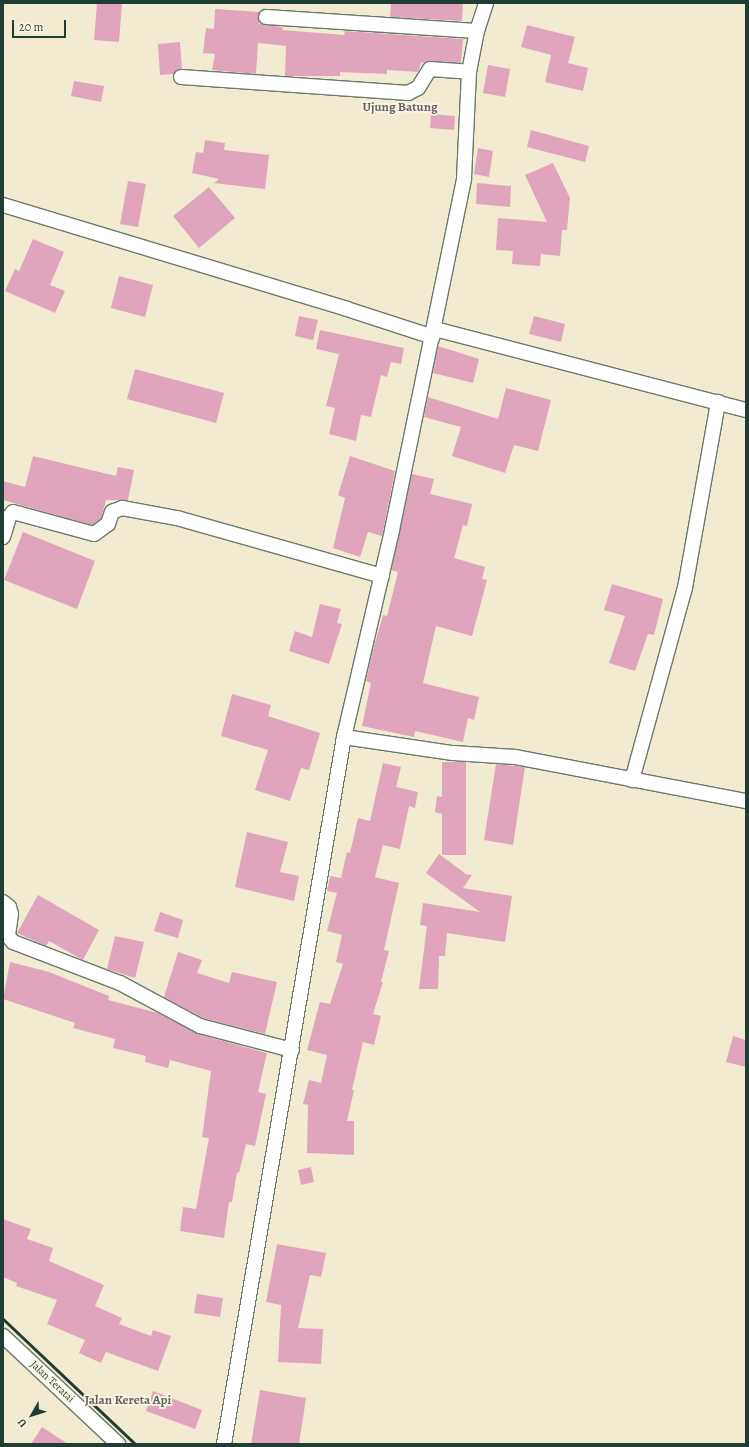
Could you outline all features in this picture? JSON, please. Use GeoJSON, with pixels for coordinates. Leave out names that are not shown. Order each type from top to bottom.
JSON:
{"type":"FeatureCollection","features":[{"type":"Feature","properties":{"kind":"street"},"geometry":{"type":"LineString","coordinates":[[224,1444],[344,737],[382,576],[434,333],[464,178],[469,72],[477,31],[486,3]]}},
{"type":"Feature","properties":{"kind":"street"},"geometry":{"type":"LineString","coordinates":[[266,17],[477,31]]}},
{"type":"Feature","properties":{"kind":"street"},"geometry":{"type":"LineString","coordinates":[[181,77],[408,93],[423,82],[426,72],[430,69],[469,72]]}},
{"type":"Feature","properties":{"kind":"street"},"geometry":{"type":"LineString","coordinates":[[3,205],[434,333],[746,410]]}},
{"type":"Feature","properties":{"kind":"street"},"geometry":{"type":"LineString","coordinates":[[632,780],[685,588],[718,402]]}},
{"type":"Feature","properties":{"kind":"street"},"geometry":{"type":"LineString","coordinates":[[3,537],[8,517],[13,512],[94,534],[108,524],[112,512],[122,508],[177,518],[382,576]]}},
{"type":"Feature","properties":{"kind":"street"},"geometry":{"type":"LineString","coordinates":[[344,737],[453,753],[515,757],[746,801]]}},
{"type":"Feature","properties":{"kind":"street"},"geometry":{"type":"LineString","coordinates":[[3,902],[9,907],[11,914],[8,936],[13,942],[120,983],[200,1026],[292,1050]]}},
{"type":"Feature","properties":{"kind":"street","name":"Jalan Teratai"},"geometry":{"type":"LineString","coordinates":[[3,1336],[118,1444]]}},
{"type":"Feature","properties":{"kind":"building"},"geometry":{"type":"Polygon","coordinates":[[[97,3],[122,3],[119,42],[94,40],[97,3]]]}},
{"type":"Feature","properties":{"kind":"building"},"geometry":{"type":"Polygon","coordinates":[[[391,3],[463,3],[462,21],[390,17],[391,3]]]}},
{"type":"Feature","properties":{"kind":"building"},"geometry":{"type":"Polygon","coordinates":[[[215,9],[260,12],[259,24],[283,27],[282,30],[344,35],[345,31],[463,39],[461,63],[430,61],[421,63],[418,72],[387,70],[387,74],[340,72],[340,76],[285,76],[286,46],[258,43],[256,74],[212,70],[215,54],[203,53],[206,28],[214,29],[215,9]]]}},
{"type":"Feature","properties":{"kind":"building"},"geometry":{"type":"Polygon","coordinates":[[[527,25],[575,37],[568,63],[588,68],[583,91],[545,82],[551,55],[521,47],[527,25]]]}},
{"type":"Feature","properties":{"kind":"building"},"geometry":{"type":"Polygon","coordinates":[[[180,42],[182,69],[173,74],[160,75],[158,44],[180,42]]]}},
{"type":"Feature","properties":{"kind":"building"},"geometry":{"type":"Polygon","coordinates":[[[488,65],[510,69],[505,97],[483,93],[488,65]]]}},
{"type":"Feature","properties":{"kind":"building"},"geometry":{"type":"Polygon","coordinates":[[[74,81],[104,86],[101,102],[71,96],[74,81]]]}},
{"type":"Feature","properties":{"kind":"building"},"geometry":{"type":"Polygon","coordinates":[[[431,114],[455,116],[454,130],[430,128],[431,114]]]}},
{"type":"Feature","properties":{"kind":"building"},"geometry":{"type":"Polygon","coordinates":[[[531,130],[589,146],[585,162],[527,147],[531,130]]]}},
{"type":"Feature","properties":{"kind":"building"},"geometry":{"type":"Polygon","coordinates":[[[205,140],[225,143],[224,150],[269,155],[265,189],[214,183],[219,179],[192,173],[196,152],[203,153],[205,140]]]}},
{"type":"Feature","properties":{"kind":"building"},"geometry":{"type":"Polygon","coordinates":[[[478,148],[493,151],[489,177],[474,174],[478,148]]]}},
{"type":"Feature","properties":{"kind":"building"},"geometry":{"type":"Polygon","coordinates":[[[553,163],[570,198],[567,230],[562,230],[560,256],[541,254],[540,266],[512,264],[513,251],[496,250],[498,218],[547,222],[525,175],[553,163]]]}},
{"type":"Feature","properties":{"kind":"building"},"geometry":{"type":"Polygon","coordinates":[[[128,181],[146,184],[138,227],[120,224],[128,181]]]}},
{"type":"Feature","properties":{"kind":"building"},"geometry":{"type":"Polygon","coordinates":[[[477,183],[511,186],[510,207],[476,204],[477,183]]]}},
{"type":"Feature","properties":{"kind":"building"},"geometry":{"type":"Polygon","coordinates":[[[209,187],[235,218],[199,248],[173,216],[209,187]]]}},
{"type":"Feature","properties":{"kind":"building"},"geometry":{"type":"Polygon","coordinates":[[[33,239],[64,252],[50,285],[65,291],[55,313],[5,291],[15,269],[19,271],[33,239]]]}},
{"type":"Feature","properties":{"kind":"building"},"geometry":{"type":"Polygon","coordinates":[[[119,276],[153,285],[145,317],[111,308],[119,276]]]}},
{"type":"Feature","properties":{"kind":"building"},"geometry":{"type":"Polygon","coordinates":[[[299,316],[318,320],[313,340],[295,336],[299,316]]]}},
{"type":"Feature","properties":{"kind":"building"},"geometry":{"type":"Polygon","coordinates":[[[534,316],[565,324],[561,342],[529,334],[534,316]]]}},
{"type":"Feature","properties":{"kind":"building"},"geometry":{"type":"Polygon","coordinates":[[[320,330],[404,348],[401,364],[391,362],[387,377],[381,375],[371,417],[361,415],[356,441],[329,434],[335,408],[326,406],[339,354],[316,349],[320,330]]]}},
{"type":"Feature","properties":{"kind":"building"},"geometry":{"type":"Polygon","coordinates":[[[438,346],[479,359],[473,383],[433,373],[438,346]]]}},
{"type":"Feature","properties":{"kind":"building"},"geometry":{"type":"Polygon","coordinates":[[[135,369],[224,393],[216,423],[127,399],[135,369]]]}},
{"type":"Feature","properties":{"kind":"building"},"geometry":{"type":"Polygon","coordinates":[[[506,388],[551,400],[538,451],[514,445],[505,473],[452,456],[461,427],[424,417],[428,397],[498,419],[506,388]]]}},
{"type":"Feature","properties":{"kind":"building"},"geometry":{"type":"Polygon","coordinates":[[[33,456],[116,476],[118,467],[134,470],[128,500],[106,500],[101,519],[92,525],[3,500],[3,481],[25,487],[33,456]]]}},
{"type":"Feature","properties":{"kind":"building"},"geometry":{"type":"Polygon","coordinates":[[[350,456],[395,471],[382,536],[368,532],[360,557],[333,548],[345,498],[338,495],[350,456]]]}},
{"type":"Feature","properties":{"kind":"building"},"geometry":{"type":"Polygon","coordinates":[[[412,474],[434,479],[430,494],[472,504],[467,526],[463,525],[454,558],[485,567],[482,579],[487,580],[472,636],[436,626],[423,683],[479,697],[474,720],[468,718],[463,742],[415,731],[414,737],[362,726],[371,683],[366,681],[373,650],[383,615],[387,616],[398,572],[391,570],[412,474]]]}},
{"type":"Feature","properties":{"kind":"building"},"geometry":{"type":"Polygon","coordinates":[[[23,532],[95,561],[77,609],[4,580],[23,532]]]}},
{"type":"Feature","properties":{"kind":"building"},"geometry":{"type":"Polygon","coordinates":[[[612,584],[663,599],[654,635],[648,634],[635,671],[609,663],[625,616],[604,610],[612,584]]]}},
{"type":"Feature","properties":{"kind":"building"},"geometry":{"type":"Polygon","coordinates":[[[320,604],[341,609],[337,623],[342,624],[329,664],[289,651],[295,631],[312,637],[320,604]]]}},
{"type":"Feature","properties":{"kind":"building"},"geometry":{"type":"Polygon","coordinates":[[[232,694],[271,705],[268,716],[320,733],[309,770],[301,768],[290,801],[255,790],[268,750],[221,736],[232,694]]]}},
{"type":"Feature","properties":{"kind":"building"},"geometry":{"type":"Polygon","coordinates":[[[442,762],[466,762],[466,855],[442,855],[442,814],[435,812],[437,796],[442,797],[442,762]]]}},
{"type":"Feature","properties":{"kind":"building"},"geometry":{"type":"Polygon","coordinates":[[[383,763],[401,767],[396,787],[418,792],[415,808],[409,806],[400,849],[383,845],[375,877],[399,883],[384,950],[389,951],[381,982],[383,982],[373,1014],[381,1016],[374,1045],[363,1042],[352,1090],[354,1090],[347,1121],[354,1121],[354,1155],[307,1153],[308,1105],[303,1104],[309,1080],[321,1083],[327,1055],[307,1050],[320,1002],[330,1004],[343,964],[336,962],[342,935],[327,931],[337,893],[327,891],[330,876],[341,878],[347,852],[350,853],[358,818],[370,821],[383,763]]]}},
{"type":"Feature","properties":{"kind":"building"},"geometry":{"type":"Polygon","coordinates":[[[496,764],[525,767],[513,845],[484,840],[496,764]]]}},
{"type":"Feature","properties":{"kind":"building"},"geometry":{"type":"Polygon","coordinates":[[[247,832],[288,842],[280,872],[299,876],[294,901],[235,887],[247,832]]]}},
{"type":"Feature","properties":{"kind":"building"},"geometry":{"type":"Polygon","coordinates":[[[439,854],[466,874],[472,875],[463,888],[512,896],[505,942],[447,933],[445,956],[439,956],[438,989],[419,989],[427,926],[420,925],[423,903],[480,912],[426,873],[439,854]]]}},
{"type":"Feature","properties":{"kind":"building"},"geometry":{"type":"Polygon","coordinates":[[[38,895],[99,930],[83,960],[49,941],[46,946],[17,933],[38,895]]]}},
{"type":"Feature","properties":{"kind":"building"},"geometry":{"type":"Polygon","coordinates":[[[160,912],[183,920],[178,938],[154,931],[160,912]]]}},
{"type":"Feature","properties":{"kind":"building"},"geometry":{"type":"Polygon","coordinates":[[[115,936],[144,942],[135,978],[107,969],[115,936]]]}},
{"type":"Feature","properties":{"kind":"building"},"geometry":{"type":"Polygon","coordinates":[[[178,952],[202,960],[197,973],[229,983],[232,972],[277,982],[265,1034],[203,1018],[164,997],[178,952]]]}},
{"type":"Feature","properties":{"kind":"building"},"geometry":{"type":"Polygon","coordinates":[[[10,962],[49,972],[109,996],[108,1000],[158,1013],[198,1034],[267,1053],[258,1092],[266,1094],[255,1146],[246,1144],[239,1173],[237,1172],[232,1202],[229,1202],[224,1238],[180,1231],[183,1207],[196,1209],[209,1138],[202,1137],[211,1071],[170,1060],[168,1068],[145,1062],[146,1056],[113,1048],[115,1039],[73,1028],[75,1023],[3,999],[10,962]]]}},
{"type":"Feature","properties":{"kind":"building"},"geometry":{"type":"Polygon","coordinates":[[[733,1036],[746,1040],[746,1067],[726,1062],[733,1036]]]}},
{"type":"Feature","properties":{"kind":"building"},"geometry":{"type":"Polygon","coordinates":[[[311,1167],[314,1182],[301,1185],[298,1170],[311,1167]]]}},
{"type":"Feature","properties":{"kind":"building"},"geometry":{"type":"Polygon","coordinates":[[[3,1219],[31,1229],[27,1239],[53,1248],[49,1261],[104,1285],[95,1306],[122,1318],[119,1324],[151,1336],[153,1330],[171,1336],[158,1371],[106,1352],[101,1363],[79,1353],[85,1340],[47,1324],[57,1300],[16,1286],[17,1283],[3,1277],[3,1219]]]}},
{"type":"Feature","properties":{"kind":"building"},"geometry":{"type":"Polygon","coordinates":[[[277,1244],[326,1253],[321,1277],[310,1275],[298,1328],[323,1329],[321,1364],[278,1362],[281,1305],[266,1302],[277,1244]]]}},
{"type":"Feature","properties":{"kind":"building"},"geometry":{"type":"Polygon","coordinates":[[[197,1294],[223,1298],[220,1317],[194,1313],[197,1294]]]}},
{"type":"Feature","properties":{"kind":"building"},"geometry":{"type":"Polygon","coordinates":[[[260,1390],[306,1398],[299,1444],[251,1444],[260,1390]]]}},
{"type":"Feature","properties":{"kind":"building"},"geometry":{"type":"Polygon","coordinates":[[[153,1391],[202,1410],[195,1429],[146,1411],[153,1391]]]}},
{"type":"Feature","properties":{"kind":"building"},"geometry":{"type":"Polygon","coordinates":[[[42,1427],[68,1444],[31,1444],[42,1427]]]}},
{"type":"Feature","properties":{"kind":"railway"},"geometry":{"type":"LineString","coordinates":[[3,1319],[135,1444]]}},
{"type":"Feature","properties":{"kind":"district","name":"Ujung Batung"},"geometry":{"type":"Point","coordinates":[400,107]}},
{"type":"Feature","properties":{"kind":"district","name":"Jalan Kereta Api"},"geometry":{"type":"Point","coordinates":[128,1400]}}]}
